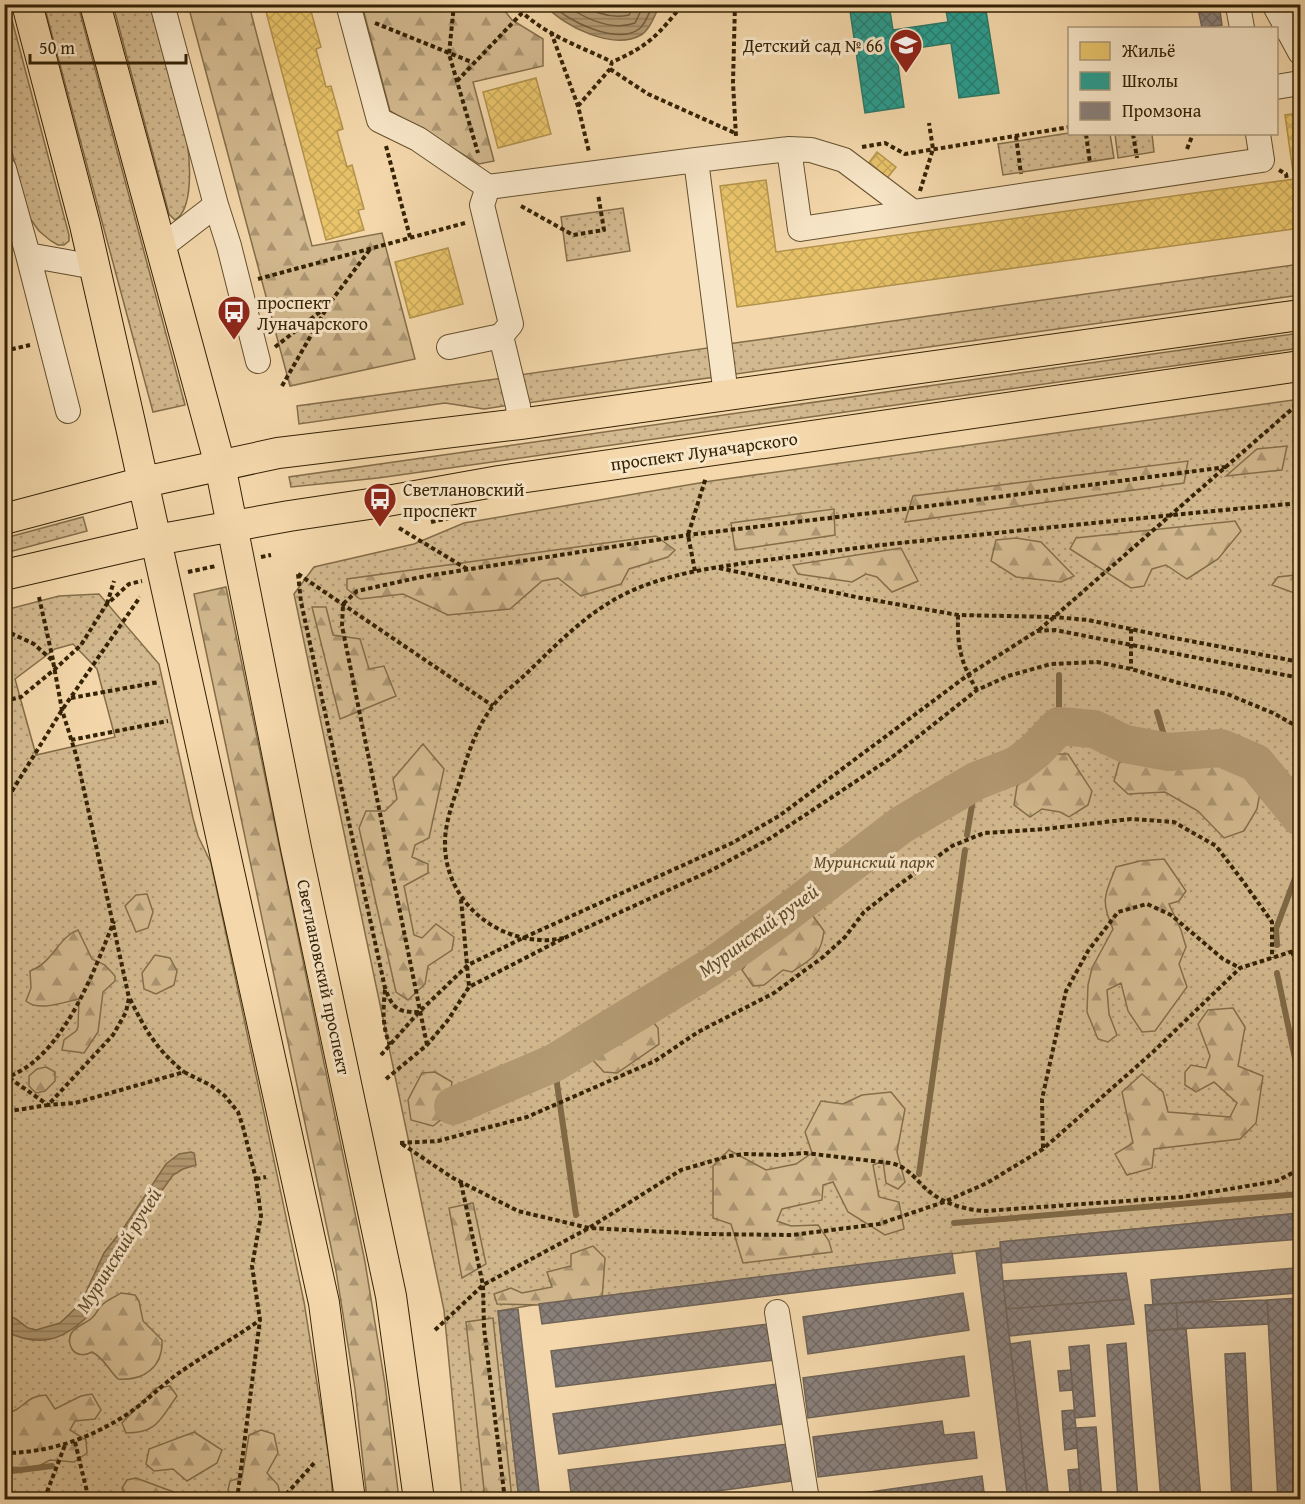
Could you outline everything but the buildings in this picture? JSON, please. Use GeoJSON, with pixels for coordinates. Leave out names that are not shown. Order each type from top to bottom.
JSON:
{"type":"FeatureCollection","features":[{"type":"Feature","properties":{"kind":"main road"},"geometry":{"type":"LineString","coordinates":[[27,4],[95,267],[324,1303],[350,1500]]}},
{"type":"Feature","properties":{"kind":"main road","name":"Светлановский проспект"},"geometry":{"type":"LineString","coordinates":[[95,4],[220,465],[296,848],[391,1296],[419,1500]]}},
{"type":"Feature","properties":{"kind":"main road"},"geometry":{"type":"LineString","coordinates":[[4,519],[144,482],[289,452],[520,424],[1300,315]]}},
{"type":"Feature","properties":{"kind":"main road","name":"проспект Луначарского"},"geometry":{"type":"LineString","coordinates":[[4,576],[156,540],[376,504],[499,481],[1300,366]]}},
{"type":"Feature","properties":{"kind":"street"},"geometry":{"type":"LineString","coordinates":[[162,4],[216,205],[265,355]]}},
{"type":"Feature","properties":{"kind":"street"},"geometry":{"type":"LineString","coordinates":[[1242,4],[1239,6],[1242,27]]}},
{"type":"Feature","properties":{"kind":"street"},"geometry":{"type":"LineString","coordinates":[[1274,4],[1300,52]]}},
{"type":"Feature","properties":{"kind":"street"},"geometry":{"type":"LineString","coordinates":[[349,9],[379,120],[418,140],[488,187],[696,160],[736,144],[811,150],[844,159],[913,212]]}},
{"type":"Feature","properties":{"kind":"street"},"geometry":{"type":"LineString","coordinates":[[1278,87],[1300,83]]}},
{"type":"Feature","properties":{"kind":"street"},"geometry":{"type":"LineString","coordinates":[[789,149],[800,229],[1262,160],[1258,135]]}},
{"type":"Feature","properties":{"kind":"street"},"geometry":{"type":"LineString","coordinates":[[696,160],[726,395]]}},
{"type":"Feature","properties":{"kind":"street"},"geometry":{"type":"LineString","coordinates":[[4,169],[69,411]]}},
{"type":"Feature","properties":{"kind":"street"},"geometry":{"type":"LineString","coordinates":[[449,347],[501,336],[511,324],[482,205],[488,187]]}},
{"type":"Feature","properties":{"kind":"street"},"geometry":{"type":"LineString","coordinates":[[160,248],[216,205]]}},
{"type":"Feature","properties":{"kind":"street"},"geometry":{"type":"LineString","coordinates":[[28,255],[95,267]]}},
{"type":"Feature","properties":{"kind":"street"},"geometry":{"type":"LineString","coordinates":[[501,336],[518,406],[520,424]]}},
{"type":"Feature","properties":{"kind":"street"},"geometry":{"type":"LineString","coordinates":[[777,1312],[807,1500]]}},
{"type":"Feature","properties":{"kind":"path"},"geometry":{"type":"LineString","coordinates":[[454,4],[449,54],[488,187],[573,235],[604,230],[595,174],[578,106],[551,32]]}},
{"type":"Feature","properties":{"kind":"path"},"geometry":{"type":"LineString","coordinates":[[515,4],[522,13],[551,32],[612,62],[637,51],[657,36],[683,4]]}},
{"type":"Feature","properties":{"kind":"path"},"geometry":{"type":"LineString","coordinates":[[735,4],[733,83],[736,144]]}},
{"type":"Feature","properties":{"kind":"path"},"geometry":{"type":"LineString","coordinates":[[349,9],[474,63]]}},
{"type":"Feature","properties":{"kind":"path"},"geometry":{"type":"LineString","coordinates":[[457,81],[522,13]]}},
{"type":"Feature","properties":{"kind":"path"},"geometry":{"type":"LineString","coordinates":[[578,106],[610,69],[612,62]]}},
{"type":"Feature","properties":{"kind":"path"},"geometry":{"type":"LineString","coordinates":[[610,69],[648,94],[736,144]]}},
{"type":"Feature","properties":{"kind":"path"},"geometry":{"type":"LineString","coordinates":[[379,120],[410,237]]}},
{"type":"Feature","properties":{"kind":"path"},"geometry":{"type":"LineString","coordinates":[[913,212],[933,149],[929,123]]}},
{"type":"Feature","properties":{"kind":"path"},"geometry":{"type":"LineString","coordinates":[[844,159],[864,146],[885,143],[905,154],[1068,127]]}},
{"type":"Feature","properties":{"kind":"path"},"geometry":{"type":"LineString","coordinates":[[1086,135],[1093,185]]}},
{"type":"Feature","properties":{"kind":"path"},"geometry":{"type":"LineString","coordinates":[[1016,136],[1023,196]]}},
{"type":"Feature","properties":{"kind":"path"},"geometry":{"type":"LineString","coordinates":[[254,280],[485,218]]}},
{"type":"Feature","properties":{"kind":"path"},"geometry":{"type":"LineString","coordinates":[[282,386],[329,304],[372,248]]}},
{"type":"Feature","properties":{"kind":"path"},"geometry":{"type":"LineString","coordinates":[[265,355],[329,304]]}},
{"type":"Feature","properties":{"kind":"path"},"geometry":{"type":"LineString","coordinates":[[4,351],[32,344]]}},
{"type":"Feature","properties":{"kind":"path"},"geometry":{"type":"LineString","coordinates":[[381,1055],[419,1012],[468,965],[732,843],[769,821],[968,675],[1037,631],[1300,402]]}},
{"type":"Feature","properties":{"kind":"path"},"geometry":{"type":"LineString","coordinates":[[427,1045],[342,626],[343,604],[357,591],[468,569],[688,535],[937,506],[1226,467]]}},
{"type":"Feature","properties":{"kind":"path"},"geometry":{"type":"LineString","coordinates":[[695,571],[688,535],[707,474]]}},
{"type":"Feature","properties":{"kind":"path"},"geometry":{"type":"LineString","coordinates":[[564,938],[542,940],[523,938],[475,914],[461,898],[451,879],[445,840],[449,817],[465,764],[478,732],[493,706],[581,621],[637,588],[715,567],[842,549],[1300,503]]}},
{"type":"Feature","properties":{"kind":"path"},"geometry":{"type":"LineString","coordinates":[[399,528],[468,569]]}},
{"type":"Feature","properties":{"kind":"path"},"geometry":{"type":"LineString","coordinates":[[106,605],[129,584],[272,555]]}},
{"type":"Feature","properties":{"kind":"path"},"geometry":{"type":"LineString","coordinates":[[715,567],[856,597],[958,615],[1088,620],[1300,662]]}},
{"type":"Feature","properties":{"kind":"path"},"geometry":{"type":"LineString","coordinates":[[419,1012],[400,1011],[391,1004],[385,988],[304,614],[298,574],[493,706]]}},
{"type":"Feature","properties":{"kind":"path"},"geometry":{"type":"LineString","coordinates":[[4,701],[21,697],[81,645],[106,605],[114,581]]}},
{"type":"Feature","properties":{"kind":"path"},"geometry":{"type":"LineString","coordinates":[[39,597],[62,710],[77,758],[129,998],[144,1028],[163,1054],[184,1072],[212,1086],[232,1104],[243,1127],[256,1179],[261,1216],[252,1266],[260,1320],[237,1500]]}},
{"type":"Feature","properties":{"kind":"path"},"geometry":{"type":"LineString","coordinates":[[4,804],[62,710],[140,597]]}},
{"type":"Feature","properties":{"kind":"path"},"geometry":{"type":"LineString","coordinates":[[958,615],[959,652],[968,675],[978,690]]}},
{"type":"Feature","properties":{"kind":"path"},"geometry":{"type":"LineString","coordinates":[[1131,629],[1131,669]]}},
{"type":"Feature","properties":{"kind":"path"},"geometry":{"type":"LineString","coordinates":[[4,630],[34,644],[53,661]]}},
{"type":"Feature","properties":{"kind":"path"},"geometry":{"type":"LineString","coordinates":[[1037,631],[1055,630],[1300,678]]}},
{"type":"Feature","properties":{"kind":"path"},"geometry":{"type":"LineString","coordinates":[[386,1079],[427,1045],[448,1020],[469,987],[564,938],[710,871],[769,839],[891,759],[978,690],[1008,676],[1051,663],[1097,662],[1227,694],[1273,713],[1300,728]]}},
{"type":"Feature","properties":{"kind":"path"},"geometry":{"type":"LineString","coordinates":[[70,698],[159,682]]}},
{"type":"Feature","properties":{"kind":"path"},"geometry":{"type":"LineString","coordinates":[[71,740],[168,721]]}},
{"type":"Feature","properties":{"kind":"path"},"geometry":{"type":"LineString","coordinates":[[1272,958],[1272,922],[1242,880],[1216,846],[1174,822],[1131,819],[1045,829],[984,833],[952,846],[892,890],[864,912],[845,937],[823,957],[774,993],[698,1032],[654,1060],[527,1117],[438,1141],[400,1143],[461,1182],[518,1211],[589,1228],[706,1234],[792,1235],[879,1224],[944,1202],[987,1183],[1043,1149],[1153,1052],[1240,968],[1272,958],[1292,951],[1300,949]]}},
{"type":"Feature","properties":{"kind":"path"},"geometry":{"type":"LineString","coordinates":[[461,898],[469,987]]}},
{"type":"Feature","properties":{"kind":"path"},"geometry":{"type":"LineString","coordinates":[[1043,1149],[1042,1099],[1066,991],[1088,951],[1118,912],[1148,904],[1171,915],[1223,959],[1240,968]]}},
{"type":"Feature","properties":{"kind":"path"},"geometry":{"type":"LineString","coordinates":[[6,1077],[23,1069],[46,1050],[65,1027],[93,974],[114,921]]}},
{"type":"Feature","properties":{"kind":"path"},"geometry":{"type":"LineString","coordinates":[[1292,951],[1300,979]]}},
{"type":"Feature","properties":{"kind":"path"},"geometry":{"type":"LineString","coordinates":[[385,988],[383,1016],[390,1045]]}},
{"type":"Feature","properties":{"kind":"path"},"geometry":{"type":"LineString","coordinates":[[48,1105],[113,1035],[123,1018],[129,998]]}},
{"type":"Feature","properties":{"kind":"path"},"geometry":{"type":"LineString","coordinates":[[4,1112],[75,1103],[184,1072]]}},
{"type":"Feature","properties":{"kind":"path"},"geometry":{"type":"LineString","coordinates":[[6,1077],[48,1105]]}},
{"type":"Feature","properties":{"kind":"path"},"geometry":{"type":"LineString","coordinates":[[435,1329],[483,1285],[589,1228],[681,1170],[729,1156],[805,1153],[900,1165],[944,1202],[964,1210],[984,1211],[1182,1197],[1277,1181],[1300,1169]]}},
{"type":"Feature","properties":{"kind":"path"},"geometry":{"type":"LineString","coordinates":[[256,1179],[266,1177]]}},
{"type":"Feature","properties":{"kind":"path"},"geometry":{"type":"LineString","coordinates":[[461,1182],[483,1285],[484,1328],[505,1500]]}},
{"type":"Feature","properties":{"kind":"path"},"geometry":{"type":"LineString","coordinates":[[4,1453],[51,1449],[75,1442],[126,1415],[176,1375],[260,1320]]}},
{"type":"Feature","properties":{"kind":"path"},"geometry":{"type":"LineString","coordinates":[[75,1442],[89,1500]]}},
{"type":"Feature","properties":{"kind":"path"},"geometry":{"type":"LineString","coordinates":[[47,1492],[65,1445]]}},
{"type":"Feature","properties":{"kind":"path"},"geometry":{"type":"LineString","coordinates":[[281,1500],[316,1461]]}},
{"type":"Feature","properties":{"kind":"green space"},"geometry":{"type":"Polygon","coordinates":[[[4,5],[8,5],[69,235],[69,241],[64,245],[51,241],[39,231],[29,217],[5,126],[4,5]]]}},
{"type":"Feature","properties":{"kind":"green space"},"geometry":{"type":"Polygon","coordinates":[[[44,5],[78,5],[185,405],[153,412],[44,5]]]}},
{"type":"Feature","properties":{"kind":"green space"},"geometry":{"type":"Polygon","coordinates":[[[113,5],[151,5],[188,149],[190,171],[188,195],[181,214],[175,220],[169,214],[113,5]]]}},
{"type":"Feature","properties":{"kind":"green space"},"geometry":{"type":"Polygon","coordinates":[[[188,5],[249,5],[312,246],[382,233],[415,359],[290,386],[188,5]]]}},
{"type":"Feature","properties":{"kind":"green space"},"geometry":{"type":"Polygon","coordinates":[[[362,5],[500,5],[512,20],[543,39],[543,66],[473,82],[494,161],[479,164],[390,111],[362,5]]]}},
{"type":"Feature","properties":{"kind":"green space"},"geometry":{"type":"Polygon","coordinates":[[[1068,133],[1068,135],[1110,135],[1114,158],[1003,175],[998,144],[1068,133]]]}},
{"type":"Feature","properties":{"kind":"green space"},"geometry":{"type":"Polygon","coordinates":[[[1115,135],[1152,135],[1154,152],[1118,158],[1115,135]]]}},
{"type":"Feature","properties":{"kind":"green space"},"geometry":{"type":"Polygon","coordinates":[[[623,208],[630,251],[567,261],[561,217],[623,208]]]}},
{"type":"Feature","properties":{"kind":"green space"},"geometry":{"type":"Polygon","coordinates":[[[1300,264],[1300,295],[736,374],[730,361],[728,344],[1300,264]]]}},
{"type":"Feature","properties":{"kind":"green space"},"geometry":{"type":"Polygon","coordinates":[[[1300,333],[1300,348],[378,478],[291,487],[289,477],[1300,333]]]}},
{"type":"Feature","properties":{"kind":"green space"},"geometry":{"type":"Polygon","coordinates":[[[714,347],[715,377],[527,403],[519,375],[714,347]]]}},
{"type":"Feature","properties":{"kind":"green space"},"geometry":{"type":"Polygon","coordinates":[[[503,378],[510,405],[484,409],[445,403],[299,424],[297,406],[503,378]]]}},
{"type":"Feature","properties":{"kind":"green space","name":"Муринский парк"},"geometry":{"type":"Polygon","coordinates":[[[1300,399],[1300,1213],[1001,1242],[1000,1248],[539,1304],[498,1311],[519,1499],[462,1499],[444,1310],[294,594],[314,567],[414,544],[464,523],[711,481],[1300,399]]]}},
{"type":"Feature","properties":{"kind":"green space"},"geometry":{"type":"Polygon","coordinates":[[[1287,446],[1282,470],[1226,476],[1257,449],[1287,446]]]}},
{"type":"Feature","properties":{"kind":"green space"},"geometry":{"type":"Polygon","coordinates":[[[1188,461],[1184,483],[905,522],[913,496],[1188,461]]]}},
{"type":"Feature","properties":{"kind":"green space"},"geometry":{"type":"Polygon","coordinates":[[[834,509],[835,535],[735,550],[731,523],[834,509]]]}},
{"type":"Feature","properties":{"kind":"green space"},"geometry":{"type":"Polygon","coordinates":[[[83,517],[87,531],[5,553],[5,538],[83,517]]]}},
{"type":"Feature","properties":{"kind":"green space"},"geometry":{"type":"Polygon","coordinates":[[[1235,521],[1241,531],[1218,559],[1187,579],[1166,565],[1152,569],[1144,586],[1131,588],[1070,549],[1076,538],[1235,521]]]}},
{"type":"Feature","properties":{"kind":"green space"},"geometry":{"type":"Polygon","coordinates":[[[656,536],[675,550],[668,557],[629,569],[621,584],[581,596],[558,578],[542,581],[510,609],[448,615],[403,594],[360,599],[347,589],[347,579],[656,536]]]}},
{"type":"Feature","properties":{"kind":"green space"},"geometry":{"type":"Polygon","coordinates":[[[1016,538],[1041,542],[1074,576],[1061,582],[1016,577],[991,561],[996,540],[1016,538]]]}},
{"type":"Feature","properties":{"kind":"green space"},"geometry":{"type":"Polygon","coordinates":[[[901,548],[918,581],[892,592],[877,577],[866,574],[852,582],[798,574],[793,565],[901,548]]]}},
{"type":"Feature","properties":{"kind":"green space"},"geometry":{"type":"Polygon","coordinates":[[[1300,557],[1300,595],[1272,585],[1278,577],[1295,575],[1300,557]]]}},
{"type":"Feature","properties":{"kind":"green space"},"geometry":{"type":"Polygon","coordinates":[[[226,587],[365,1262],[385,1384],[399,1499],[367,1499],[355,1389],[336,1271],[194,594],[226,587]]]}},
{"type":"Feature","properties":{"kind":"green space"},"geometry":{"type":"Polygon","coordinates":[[[99,594],[159,664],[193,818],[198,836],[211,863],[304,1302],[330,1465],[333,1499],[5,1500],[5,610],[59,596],[99,594]],[[73,644],[55,649],[15,679],[36,755],[115,737],[97,669],[73,644]]]}},
{"type":"Feature","properties":{"kind":"green space"},"geometry":{"type":"Polygon","coordinates":[[[312,607],[326,607],[333,635],[360,639],[369,669],[384,666],[396,696],[340,719],[312,607]]]}},
{"type":"Feature","properties":{"kind":"green space"},"geometry":{"type":"Polygon","coordinates":[[[423,744],[444,769],[429,838],[415,845],[412,857],[428,864],[428,873],[404,886],[414,935],[422,938],[436,924],[454,937],[452,950],[428,966],[425,984],[408,1000],[396,992],[359,828],[366,811],[385,811],[397,799],[393,779],[423,744]]]}},
{"type":"Feature","properties":{"kind":"green space"},"geometry":{"type":"Polygon","coordinates":[[[1055,754],[1068,754],[1092,791],[1088,805],[1069,817],[1060,812],[1042,809],[1030,817],[1014,805],[1017,786],[1055,754]]]}},
{"type":"Feature","properties":{"kind":"green space"},"geometry":{"type":"Polygon","coordinates":[[[1136,754],[1168,760],[1215,757],[1238,766],[1261,787],[1257,809],[1244,831],[1224,838],[1198,811],[1165,792],[1128,794],[1114,781],[1119,763],[1136,754]]]}},
{"type":"Feature","properties":{"kind":"green space"},"geometry":{"type":"Polygon","coordinates":[[[1164,859],[1186,891],[1179,901],[1169,904],[1186,947],[1179,964],[1187,987],[1155,1031],[1142,1032],[1128,1011],[1121,983],[1107,990],[1109,1014],[1117,1035],[1108,1042],[1098,1039],[1087,1012],[1088,985],[1092,968],[1113,929],[1105,904],[1109,884],[1116,867],[1140,861],[1164,859]]]}},
{"type":"Feature","properties":{"kind":"green space"},"geometry":{"type":"Polygon","coordinates":[[[147,894],[153,912],[148,928],[136,932],[125,906],[136,895],[147,894]]]}},
{"type":"Feature","properties":{"kind":"green space"},"geometry":{"type":"Polygon","coordinates":[[[800,913],[813,916],[824,931],[818,951],[792,972],[783,970],[764,985],[753,986],[742,970],[763,941],[800,913]]]}},
{"type":"Feature","properties":{"kind":"green space"},"geometry":{"type":"Polygon","coordinates":[[[78,930],[92,959],[105,965],[115,976],[115,981],[103,992],[98,1032],[84,1053],[62,1050],[64,1040],[78,1027],[79,999],[45,1006],[26,1001],[31,988],[30,971],[45,962],[65,938],[78,930]]]}},
{"type":"Feature","properties":{"kind":"green space"},"geometry":{"type":"Polygon","coordinates":[[[155,955],[170,958],[177,971],[174,985],[156,994],[144,989],[142,973],[155,955]]]}},
{"type":"Feature","properties":{"kind":"green space"},"geometry":{"type":"Polygon","coordinates":[[[1233,1008],[1245,1027],[1238,1066],[1263,1076],[1256,1123],[1240,1139],[1154,1149],[1152,1168],[1127,1175],[1115,1154],[1133,1143],[1122,1092],[1142,1074],[1163,1092],[1168,1112],[1230,1117],[1237,1103],[1214,1082],[1196,1092],[1185,1085],[1185,1072],[1191,1065],[1206,1068],[1210,1056],[1198,1024],[1208,1010],[1233,1008]]]}},
{"type":"Feature","properties":{"kind":"green space"},"geometry":{"type":"Polygon","coordinates":[[[648,1016],[658,1028],[659,1044],[617,1073],[604,1072],[590,1057],[598,1045],[639,1018],[648,1016]]]}},
{"type":"Feature","properties":{"kind":"green space"},"geometry":{"type":"Polygon","coordinates":[[[46,1067],[55,1072],[55,1081],[45,1091],[36,1093],[29,1086],[29,1076],[37,1069],[46,1067]]]}},
{"type":"Feature","properties":{"kind":"green space"},"geometry":{"type":"Polygon","coordinates":[[[435,1072],[452,1082],[448,1114],[433,1126],[411,1120],[408,1100],[422,1073],[435,1072]]]}},
{"type":"Feature","properties":{"kind":"green space"},"geometry":{"type":"Polygon","coordinates":[[[891,1092],[905,1109],[897,1152],[905,1182],[898,1189],[886,1183],[883,1161],[873,1165],[879,1197],[899,1202],[904,1229],[885,1235],[848,1212],[833,1182],[823,1185],[822,1200],[782,1209],[777,1221],[791,1226],[818,1225],[829,1241],[832,1252],[743,1263],[731,1224],[713,1218],[713,1166],[729,1150],[766,1170],[796,1164],[812,1153],[805,1132],[821,1101],[843,1104],[862,1095],[891,1092]]]}},
{"type":"Feature","properties":{"kind":"green space"},"geometry":{"type":"Polygon","coordinates":[[[473,1203],[486,1264],[462,1278],[449,1208],[473,1203]]]}},
{"type":"Feature","properties":{"kind":"green space"},"geometry":{"type":"Polygon","coordinates":[[[593,1246],[605,1258],[602,1299],[585,1306],[497,1304],[494,1294],[511,1288],[522,1293],[552,1287],[547,1272],[571,1266],[571,1254],[593,1246]]]}},
{"type":"Feature","properties":{"kind":"green space"},"geometry":{"type":"Polygon","coordinates":[[[121,1293],[135,1295],[139,1301],[143,1321],[162,1340],[159,1358],[155,1365],[144,1375],[136,1378],[118,1379],[96,1354],[92,1352],[80,1354],[75,1352],[70,1345],[70,1335],[75,1329],[93,1317],[105,1302],[121,1293]]]}},
{"type":"Feature","properties":{"kind":"green space"},"geometry":{"type":"Polygon","coordinates":[[[493,1318],[512,1499],[485,1499],[466,1322],[493,1318]]]}},
{"type":"Feature","properties":{"kind":"green space"},"geometry":{"type":"Polygon","coordinates":[[[170,1386],[177,1396],[162,1418],[145,1430],[126,1433],[122,1423],[156,1388],[170,1386]]]}},
{"type":"Feature","properties":{"kind":"green space"},"geometry":{"type":"Polygon","coordinates":[[[92,1394],[101,1410],[95,1419],[75,1421],[70,1430],[86,1440],[87,1453],[74,1462],[50,1460],[35,1468],[5,1467],[5,1413],[12,1412],[38,1396],[46,1395],[55,1409],[81,1396],[92,1394]]]}},
{"type":"Feature","properties":{"kind":"green space"},"geometry":{"type":"Polygon","coordinates":[[[261,1430],[274,1434],[278,1453],[267,1473],[278,1485],[280,1495],[275,1499],[234,1499],[228,1490],[230,1481],[242,1477],[249,1435],[261,1430]]]}},
{"type":"Feature","properties":{"kind":"green space"},"geometry":{"type":"Polygon","coordinates":[[[194,1432],[222,1450],[217,1463],[187,1481],[173,1469],[154,1471],[146,1464],[149,1449],[194,1432]]]}},
{"type":"Feature","properties":{"kind":"green space"},"geometry":{"type":"Polygon","coordinates":[[[136,1478],[179,1494],[183,1499],[127,1499],[122,1488],[127,1480],[136,1478]]]}},
{"type":"Feature","properties":{"kind":"water"},"geometry":{"type":"Polygon","coordinates":[[[545,5],[660,5],[644,33],[630,39],[617,40],[589,34],[576,28],[545,5]]]}},
{"type":"Feature","properties":{"kind":"water"},"geometry":{"type":"Polygon","coordinates":[[[194,1153],[196,1165],[173,1175],[145,1214],[88,1316],[69,1331],[49,1339],[29,1339],[5,1331],[5,1314],[28,1328],[36,1330],[60,1323],[81,1303],[104,1253],[166,1164],[179,1154],[194,1153]]]}},
{"type":"Feature","properties":{"kind":"waterway"},"geometry":{"type":"LineString","coordinates":[[1059,675],[1059,726]]}},
{"type":"Feature","properties":{"kind":"waterway"},"geometry":{"type":"LineString","coordinates":[[1157,712],[1169,752]]}},
{"type":"Feature","properties":{"kind":"waterway","name":"Муринский ручей"},"geometry":{"type":"LineString","coordinates":[[453,1106],[554,1063],[711,967],[780,918],[901,825],[976,781],[1017,765],[1035,751],[1059,726],[1094,729],[1125,744],[1169,752],[1221,748],[1256,763],[1300,817]]}},
{"type":"Feature","properties":{"kind":"waterway"},"geometry":{"type":"LineString","coordinates":[[967,835],[976,781]]}},
{"type":"Feature","properties":{"kind":"waterway"},"geometry":{"type":"LineString","coordinates":[[1292,806],[1300,799]]}},
{"type":"Feature","properties":{"kind":"waterway"},"geometry":{"type":"LineString","coordinates":[[919,1174],[965,850]]}},
{"type":"Feature","properties":{"kind":"waterway"},"geometry":{"type":"LineString","coordinates":[[1277,945],[1276,929],[1300,865]]}},
{"type":"Feature","properties":{"kind":"waterway"},"geometry":{"type":"LineString","coordinates":[[1277,973],[1300,1082]]}},
{"type":"Feature","properties":{"kind":"waterway"},"geometry":{"type":"LineString","coordinates":[[554,1063],[576,1215]]}},
{"type":"Feature","properties":{"kind":"waterway"},"geometry":{"type":"LineString","coordinates":[[954,1223],[1300,1194]]}},
{"type":"Feature","properties":{"kind":"waterway"},"geometry":{"type":"LineString","coordinates":[[4,1472],[52,1466]]}},
{"type":"Feature","properties":{"kind":"place","name":"Детский сад № 66"},"geometry":{"type":"Point","coordinates":[906,74]}},
{"type":"Feature","properties":{"kind":"place","name":"проспект Луначарского"},"geometry":{"type":"Point","coordinates":[234,341]}},
{"type":"Feature","properties":{"kind":"place","name":"Светлановский проспект"},"geometry":{"type":"Point","coordinates":[380,528]}}]}
